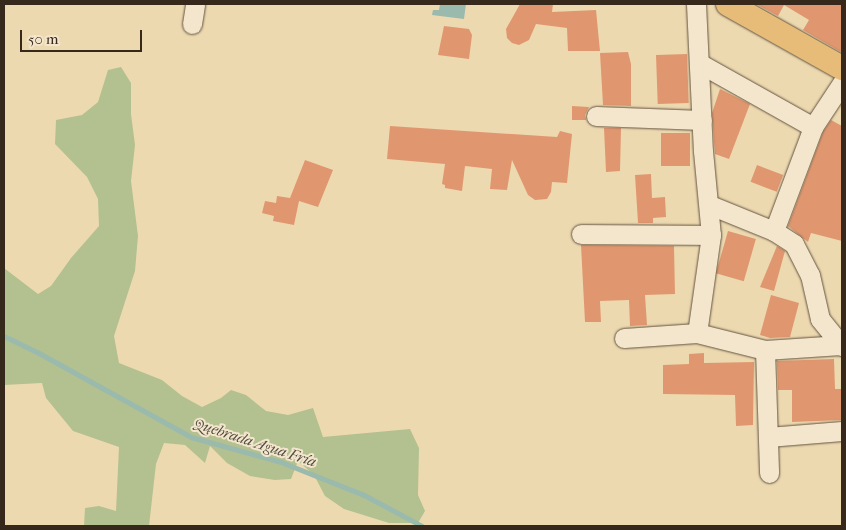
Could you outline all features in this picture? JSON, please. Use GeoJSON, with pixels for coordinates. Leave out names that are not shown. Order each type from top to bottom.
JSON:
{"type":"FeatureCollection","features":[{"type":"Feature","properties":{"kind":"main road"},"geometry":{"type":"LineString","coordinates":[[728,4],[842,68]]}},
{"type":"Feature","properties":{"kind":"street"},"geometry":{"type":"LineString","coordinates":[[192,24],[195,4]]}},
{"type":"Feature","properties":{"kind":"street"},"geometry":{"type":"LineString","coordinates":[[696,4],[702,120],[712,235],[697,333]]}},
{"type":"Feature","properties":{"kind":"street"},"geometry":{"type":"LineString","coordinates":[[699,63],[813,127]]}},
{"type":"Feature","properties":{"kind":"street"},"geometry":{"type":"LineString","coordinates":[[774,231],[813,127],[842,83]]}},
{"type":"Feature","properties":{"kind":"street"},"geometry":{"type":"LineString","coordinates":[[596,116],[702,120]]}},
{"type":"Feature","properties":{"kind":"street"},"geometry":{"type":"LineString","coordinates":[[710,205],[774,231],[794,244],[810,274],[820,319],[842,346]]}},
{"type":"Feature","properties":{"kind":"street"},"geometry":{"type":"LineString","coordinates":[[580,234],[712,235]]}},
{"type":"Feature","properties":{"kind":"street"},"geometry":{"type":"LineString","coordinates":[[624,338],[697,333],[765,350],[842,346]]}},
{"type":"Feature","properties":{"kind":"street"},"geometry":{"type":"LineString","coordinates":[[765,350],[769,474]]}},
{"type":"Feature","properties":{"kind":"street"},"geometry":{"type":"LineString","coordinates":[[768,437],[842,431]]}},
{"type":"Feature","properties":{"kind":"green space"},"geometry":{"type":"Polygon","coordinates":[[[121,67],[131,83],[131,114],[135,145],[131,181],[138,236],[135,271],[114,336],[119,363],[162,380],[182,396],[202,407],[221,398],[231,390],[246,395],[266,411],[288,415],[313,408],[323,437],[410,429],[419,448],[418,495],[425,511],[418,523],[389,523],[344,509],[325,496],[314,475],[298,461],[291,479],[275,480],[250,476],[227,463],[210,446],[205,463],[185,445],[164,443],[156,464],[149,526],[84,526],[85,508],[99,506],[116,511],[119,447],[73,431],[46,398],[42,383],[4,385],[4,268],[38,294],[51,286],[71,258],[99,226],[98,199],[87,177],[55,144],[56,120],[82,115],[98,102],[108,70],[121,67]]]}},
{"type":"Feature","properties":{"kind":"shaded area"},"geometry":{"type":"Polygon","coordinates":[[[440,4],[466,4],[464,19],[432,15],[433,10],[439,10],[440,4]]]}},
{"type":"Feature","properties":{"kind":"building"},"geometry":{"type":"Polygon","coordinates":[[[520,4],[553,4],[552,12],[596,10],[600,51],[568,51],[567,28],[536,24],[529,40],[519,45],[512,43],[507,38],[506,29],[520,4]]]}},
{"type":"Feature","properties":{"kind":"building"},"geometry":{"type":"Polygon","coordinates":[[[756,4],[842,4],[841,52],[803,30],[809,20],[784,5],[778,16],[756,4]]]}},
{"type":"Feature","properties":{"kind":"building"},"geometry":{"type":"Polygon","coordinates":[[[444,26],[469,29],[472,35],[469,59],[438,55],[444,26]]]}},
{"type":"Feature","properties":{"kind":"building"},"geometry":{"type":"Polygon","coordinates":[[[628,52],[631,64],[631,106],[603,105],[600,53],[628,52]]]}},
{"type":"Feature","properties":{"kind":"building"},"geometry":{"type":"Polygon","coordinates":[[[687,54],[689,103],[658,104],[656,55],[687,54]]]}},
{"type":"Feature","properties":{"kind":"building"},"geometry":{"type":"Polygon","coordinates":[[[720,89],[750,104],[729,159],[715,154],[712,113],[720,89]]]}},
{"type":"Feature","properties":{"kind":"building"},"geometry":{"type":"Polygon","coordinates":[[[572,106],[589,107],[585,115],[586,120],[572,120],[572,106]]]}},
{"type":"Feature","properties":{"kind":"building"},"geometry":{"type":"Polygon","coordinates":[[[831,120],[842,126],[842,241],[811,233],[808,242],[788,226],[823,132],[831,120]]]}},
{"type":"Feature","properties":{"kind":"building"},"geometry":{"type":"Polygon","coordinates":[[[390,126],[557,137],[560,131],[572,134],[567,183],[552,182],[551,192],[547,199],[535,200],[528,195],[512,160],[507,190],[490,189],[492,169],[465,166],[462,191],[445,188],[445,185],[442,184],[445,164],[387,159],[390,126]]]}},
{"type":"Feature","properties":{"kind":"building"},"geometry":{"type":"Polygon","coordinates":[[[604,128],[621,128],[620,171],[606,172],[604,128]]]}},
{"type":"Feature","properties":{"kind":"building"},"geometry":{"type":"Polygon","coordinates":[[[661,133],[690,133],[690,166],[661,166],[661,133]]]}},
{"type":"Feature","properties":{"kind":"building"},"geometry":{"type":"Polygon","coordinates":[[[305,160],[333,170],[318,207],[299,201],[294,225],[273,221],[274,216],[262,213],[265,201],[276,203],[277,196],[290,198],[305,160]]]}},
{"type":"Feature","properties":{"kind":"building"},"geometry":{"type":"Polygon","coordinates":[[[757,165],[783,175],[777,192],[751,182],[757,165]]]}},
{"type":"Feature","properties":{"kind":"building"},"geometry":{"type":"Polygon","coordinates":[[[651,174],[652,198],[665,197],[666,217],[653,218],[653,223],[638,223],[635,175],[651,174]]]}},
{"type":"Feature","properties":{"kind":"building"},"geometry":{"type":"Polygon","coordinates":[[[728,231],[756,239],[744,281],[716,273],[728,231]]]}},
{"type":"Feature","properties":{"kind":"building"},"geometry":{"type":"Polygon","coordinates":[[[581,245],[674,246],[675,294],[645,295],[647,325],[630,326],[629,300],[600,301],[601,322],[585,322],[581,245]]]}},
{"type":"Feature","properties":{"kind":"building"},"geometry":{"type":"Polygon","coordinates":[[[777,246],[785,251],[774,291],[760,287],[777,246]]]}},
{"type":"Feature","properties":{"kind":"building"},"geometry":{"type":"Polygon","coordinates":[[[771,295],[799,303],[790,337],[770,338],[760,335],[771,295]]]}},
{"type":"Feature","properties":{"kind":"building"},"geometry":{"type":"Polygon","coordinates":[[[704,353],[704,363],[754,362],[753,425],[736,426],[735,395],[663,394],[663,365],[689,364],[689,354],[704,353]]]}},
{"type":"Feature","properties":{"kind":"building"},"geometry":{"type":"Polygon","coordinates":[[[834,359],[835,389],[842,389],[842,420],[792,422],[792,390],[778,390],[777,361],[834,359]]]}},
{"type":"Feature","properties":{"kind":"waterway","name":"Quebrada Agua Fría"},"geometry":{"type":"LineString","coordinates":[[4,336],[37,352],[191,437],[281,462],[364,495],[422,526]]}}]}
